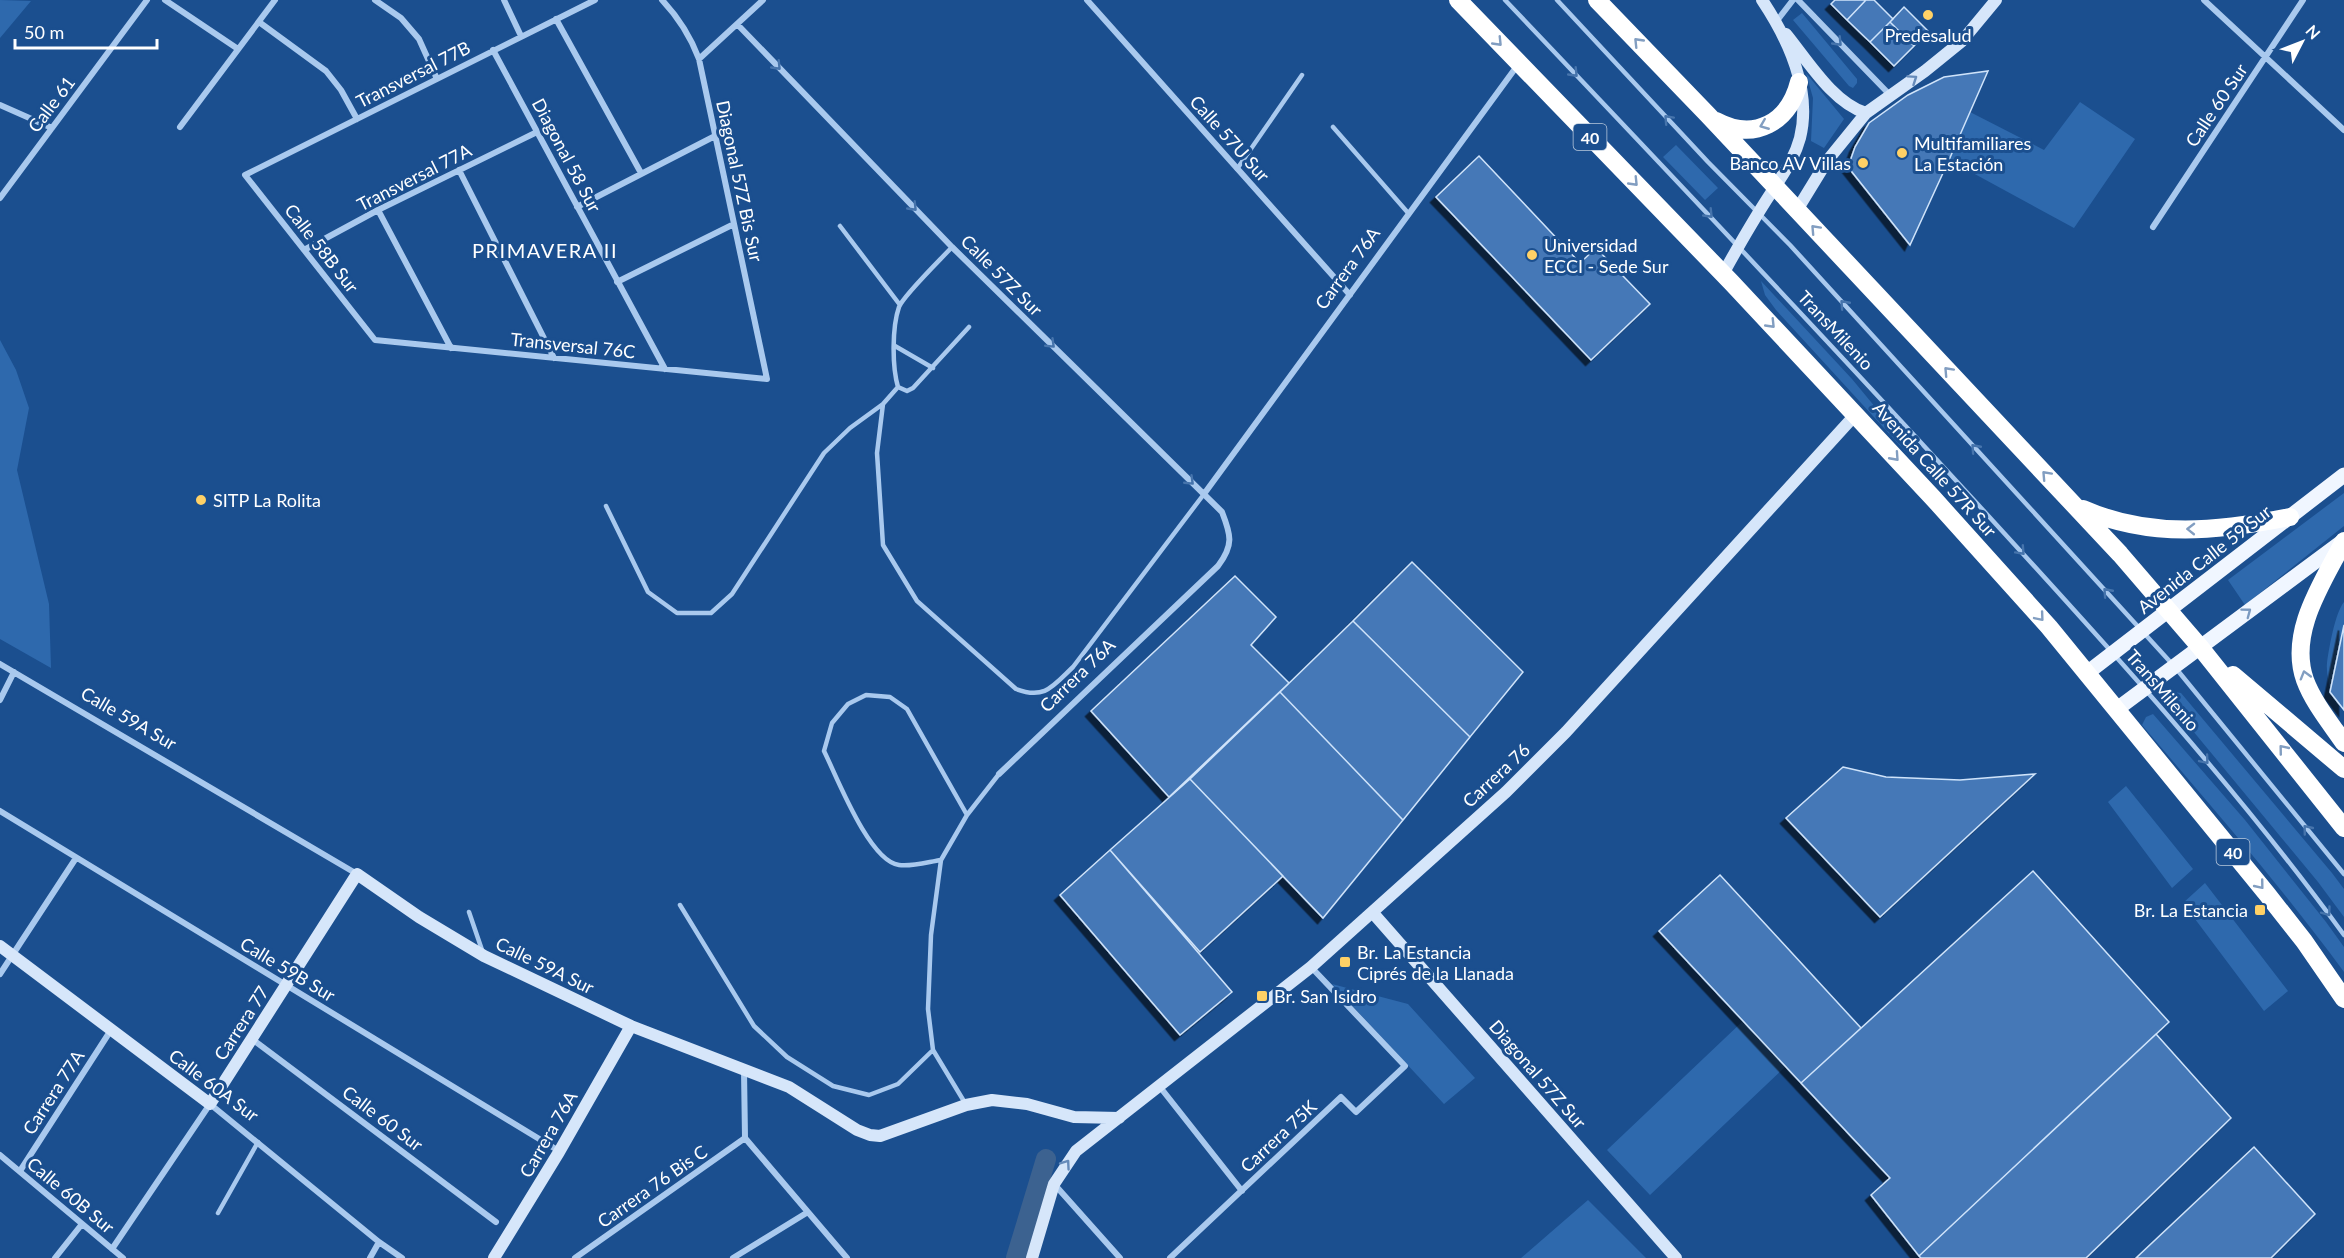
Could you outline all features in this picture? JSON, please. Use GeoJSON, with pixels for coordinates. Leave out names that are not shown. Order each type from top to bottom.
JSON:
{"type":"FeatureCollection","features":[{"type":"Feature","properties":{"kind":"highway","name":"Avenida Calle 57R Sur"},"geometry":{"type":"LineString","coordinates":[[1458,0],[1856,414],[2034,609],[2304,941],[2344,999]]}},
{"type":"Feature","properties":{"kind":"highway"},"geometry":{"type":"LineString","coordinates":[[1597,0],[1775,186],[2075,506],[2169,610],[2344,828]]}},
{"type":"Feature","properties":{"kind":"highway"},"geometry":{"type":"LineString","coordinates":[[1708,115],[1728,127],[1739,129],[1762,127],[1776,120],[1787,110],[1795,96],[1799,82]]}},
{"type":"Feature","properties":{"kind":"highway"},"geometry":{"type":"LineString","coordinates":[[2075,506],[2110,521],[2165,529],[2237,527],[2290,517]]}},
{"type":"Feature","properties":{"kind":"highway"},"geometry":{"type":"LineString","coordinates":[[2344,540],[2313,600],[2305,624],[2301,650],[2306,681],[2344,743]]}},
{"type":"Feature","properties":{"kind":"highway"},"geometry":{"type":"LineString","coordinates":[[2200,647],[2344,769]]}},
{"type":"Feature","properties":{"kind":"main road","name":"Avenida Calle 59 Sur"},"geometry":{"type":"LineString","coordinates":[[2087,673],[2344,475]]}},
{"type":"Feature","properties":{"kind":"main road"},"geometry":{"type":"LineString","coordinates":[[2117,709],[2344,540]]}},
{"type":"Feature","properties":{"kind":"street","name":"Calle 61"},"geometry":{"type":"LineString","coordinates":[[0,198],[147,0]]}},
{"type":"Feature","properties":{"kind":"street"},"geometry":{"type":"LineString","coordinates":[[165,0],[238,49]]}},
{"type":"Feature","properties":{"kind":"street"},"geometry":{"type":"LineString","coordinates":[[180,127],[275,0]]}},
{"type":"Feature","properties":{"kind":"street"},"geometry":{"type":"LineString","coordinates":[[375,0],[400,18],[419,39],[437,79]]}},
{"type":"Feature","properties":{"kind":"street"},"geometry":{"type":"LineString","coordinates":[[504,0],[521,36]]}},
{"type":"Feature","properties":{"kind":"street","name":"Transversal 77B"},"geometry":{"type":"LineString","coordinates":[[245,175],[595,0]]}},
{"type":"Feature","properties":{"kind":"street","name":"Diagonal 57Z Bis Sur"},"geometry":{"type":"LineString","coordinates":[[662,0],[680,19],[691,37],[699,59],[767,379]]}},
{"type":"Feature","properties":{"kind":"street"},"geometry":{"type":"LineString","coordinates":[[699,59],[763,0]]}},
{"type":"Feature","properties":{"kind":"street","name":"Calle 57U Sur"},"geometry":{"type":"LineString","coordinates":[[1087,0],[1350,295]]}},
{"type":"Feature","properties":{"kind":"street"},"geometry":{"type":"LineString","coordinates":[[1762,0],[1776,22],[1837,97],[1848,106],[1866,113]]}},
{"type":"Feature","properties":{"kind":"street"},"geometry":{"type":"LineString","coordinates":[[1776,22],[1793,0]]}},
{"type":"Feature","properties":{"kind":"street"},"geometry":{"type":"LineString","coordinates":[[1798,0],[1890,95]]}},
{"type":"Feature","properties":{"kind":"street"},"geometry":{"type":"LineString","coordinates":[[1797,210],[1827,161],[1866,113],[1962,41],[1996,0]]}},
{"type":"Feature","properties":{"kind":"street"},"geometry":{"type":"LineString","coordinates":[[2204,0],[2344,130]]}},
{"type":"Feature","properties":{"kind":"street","name":"Calle 60 Sur"},"geometry":{"type":"LineString","coordinates":[[2153,227],[2303,0]]}},
{"type":"Feature","properties":{"kind":"street"},"geometry":{"type":"LineString","coordinates":[[556,19],[641,173]]}},
{"type":"Feature","properties":{"kind":"street"},"geometry":{"type":"LineString","coordinates":[[259,22],[326,71],[341,90],[357,119]]}},
{"type":"Feature","properties":{"kind":"street"},"geometry":{"type":"LineString","coordinates":[[1723,274],[1775,186],[1786,172],[1800,138],[1803,119],[1799,82],[1776,22]]}},
{"type":"Feature","properties":{"kind":"street","name":"Calle 57Z Sur"},"geometry":{"type":"LineString","coordinates":[[737,24],[952,247],[1222,512],[1229,529],[1229,552]]}},
{"type":"Feature","properties":{"kind":"street","name":"Diagonal 58 Sur"},"geometry":{"type":"LineString","coordinates":[[493,50],[665,369]]}},
{"type":"Feature","properties":{"kind":"street","name":"Carrera 76A"},"geometry":{"type":"LineString","coordinates":[[1204,494],[1519,64]]}},
{"type":"Feature","properties":{"kind":"street"},"geometry":{"type":"LineString","coordinates":[[0,105],[52,128]]}},
{"type":"Feature","properties":{"kind":"street","name":"Transversal 77A"},"geometry":{"type":"LineString","coordinates":[[304,250],[378,210],[537,132]]}},
{"type":"Feature","properties":{"kind":"street"},"geometry":{"type":"LineString","coordinates":[[577,207],[716,136]]}},
{"type":"Feature","properties":{"kind":"street"},"geometry":{"type":"LineString","coordinates":[[459,170],[554,358]]}},
{"type":"Feature","properties":{"kind":"street","name":"Calle 58B Sur"},"geometry":{"type":"LineString","coordinates":[[245,175],[375,340]]}},
{"type":"Feature","properties":{"kind":"street"},"geometry":{"type":"LineString","coordinates":[[378,210],[451,348]]}},
{"type":"Feature","properties":{"kind":"street"},"geometry":{"type":"LineString","coordinates":[[617,282],[734,224]]}},
{"type":"Feature","properties":{"kind":"street","name":"Transversal 76C"},"geometry":{"type":"LineString","coordinates":[[375,340],[767,379]]}},
{"type":"Feature","properties":{"kind":"street","name":"Carrera 76"},"geometry":{"type":"LineString","coordinates":[[1032,1258],[1054,1184],[1076,1151],[1311,967],[1373,913],[1551,748],[1856,414]]}},
{"type":"Feature","properties":{"kind":"street","name":"Carrera 76A"},"geometry":{"type":"LineString","coordinates":[[999,774],[1218,566],[1229,552]]}},
{"type":"Feature","properties":{"kind":"street","name":"Calle 59A Sur"},"geometry":{"type":"LineString","coordinates":[[0,664],[357,874],[420,917],[484,956],[631,1026],[797,1092],[857,1130],[880,1136],[966,1105],[992,1100],[1008,1101],[1074,1117],[1119,1118]]}},
{"type":"Feature","properties":{"kind":"street"},"geometry":{"type":"LineString","coordinates":[[0,700],[14,672]]}},
{"type":"Feature","properties":{"kind":"street","name":"Calle 59B Sur"},"geometry":{"type":"LineString","coordinates":[[0,811],[559,1152]]}},
{"type":"Feature","properties":{"kind":"street"},"geometry":{"type":"LineString","coordinates":[[0,974],[76,858]]}},
{"type":"Feature","properties":{"kind":"street","name":"Carrera 77"},"geometry":{"type":"LineString","coordinates":[[112,1250],[210,1104],[357,874]]}},
{"type":"Feature","properties":{"kind":"street","name":"Diagonal 57Z Sur"},"geometry":{"type":"LineString","coordinates":[[1373,913],[1676,1258]]}},
{"type":"Feature","properties":{"kind":"street","name":"Calle 60A Sur"},"geometry":{"type":"LineString","coordinates":[[0,946],[210,1104],[379,1242],[402,1258]]}},
{"type":"Feature","properties":{"kind":"street","name":"Carrera 75K"},"geometry":{"type":"LineString","coordinates":[[1170,1258],[1341,1097],[1356,1112],[1404,1066],[1311,967]]}},
{"type":"Feature","properties":{"kind":"street","name":"Carrera 76A"},"geometry":{"type":"LineString","coordinates":[[499,1256],[631,1026]]}},
{"type":"Feature","properties":{"kind":"street","name":"Carrera 77A"},"geometry":{"type":"LineString","coordinates":[[20,1171],[111,1030]]}},
{"type":"Feature","properties":{"kind":"street","name":"Calle 60 Sur"},"geometry":{"type":"LineString","coordinates":[[252,1039],[496,1222]]}},
{"type":"Feature","properties":{"kind":"street"},"geometry":{"type":"LineString","coordinates":[[744,1069],[745,1138],[847,1258]]}},
{"type":"Feature","properties":{"kind":"street"},"geometry":{"type":"LineString","coordinates":[[1160,1087],[1242,1191]]}},
{"type":"Feature","properties":{"kind":"street","name":"Carrera 76 Bis C"},"geometry":{"type":"LineString","coordinates":[[576,1258],[745,1138]]}},
{"type":"Feature","properties":{"kind":"street","name":"Calle 60B Sur"},"geometry":{"type":"LineString","coordinates":[[0,1155],[123,1258]]}},
{"type":"Feature","properties":{"kind":"street"},"geometry":{"type":"LineString","coordinates":[[1054,1184],[1120,1258]]}},
{"type":"Feature","properties":{"kind":"street"},"geometry":{"type":"LineString","coordinates":[[734,1258],[808,1212]]}},
{"type":"Feature","properties":{"kind":"street"},"geometry":{"type":"LineString","coordinates":[[55,1258],[82,1224]]}},
{"type":"Feature","properties":{"kind":"street"},"geometry":{"type":"LineString","coordinates":[[370,1258],[379,1242]]}},
{"type":"Feature","properties":{"kind":"lane","name":"TransMilenio"},"geometry":{"type":"LineString","coordinates":[[1505,0],[1739,246],[2145,688],[2298,872],[2344,935]]}},
{"type":"Feature","properties":{"kind":"lane","name":"TransMilenio"},"geometry":{"type":"LineString","coordinates":[[1557,0],[1759,213],[2174,666],[2344,874]]}},
{"type":"Feature","properties":{"kind":"lane"},"geometry":{"type":"LineString","coordinates":[[1237,169],[1302,75]]}},
{"type":"Feature","properties":{"kind":"lane"},"geometry":{"type":"LineString","coordinates":[[1333,127],[1409,214]]}},
{"type":"Feature","properties":{"kind":"lane"},"geometry":{"type":"LineString","coordinates":[[840,226],[900,305]]}},
{"type":"Feature","properties":{"kind":"lane"},"geometry":{"type":"LineString","coordinates":[[952,247],[900,305],[896,321],[894,374],[898,387],[907,391],[913,388],[969,327]]}},
{"type":"Feature","properties":{"kind":"lane"},"geometry":{"type":"LineString","coordinates":[[895,346],[933,368]]}},
{"type":"Feature","properties":{"kind":"lane"},"geometry":{"type":"LineString","coordinates":[[606,506],[648,592],[676,613],[711,614],[732,594],[824,453],[850,428],[883,404],[898,387]]}},
{"type":"Feature","properties":{"kind":"lane"},"geometry":{"type":"LineString","coordinates":[[883,404],[878,453],[883,545],[917,601],[1016,689],[1030,694],[1049,690],[1073,667],[1204,494]]}},
{"type":"Feature","properties":{"kind":"lane"},"geometry":{"type":"LineString","coordinates":[[941,860],[898,866],[879,854],[865,836],[824,751],[832,723],[848,704],[866,695],[890,698],[907,709],[967,814]]}},
{"type":"Feature","properties":{"kind":"lane"},"geometry":{"type":"LineString","coordinates":[[966,1105],[933,1050],[928,999],[931,935],[941,860],[967,814],[999,774]]}},
{"type":"Feature","properties":{"kind":"lane"},"geometry":{"type":"LineString","coordinates":[[680,905],[754,1026],[787,1057],[833,1086],[869,1095],[898,1084],[933,1050]]}},
{"type":"Feature","properties":{"kind":"lane"},"geometry":{"type":"LineString","coordinates":[[469,912],[484,956]]}},
{"type":"Feature","properties":{"kind":"lane"},"geometry":{"type":"LineString","coordinates":[[218,1213],[258,1142]]}},
{"type":"Feature","properties":{"kind":"shaded area"},"geometry":{"type":"Polygon","coordinates":[[[0,0],[31,1],[0,38],[0,0]]]}},
{"type":"Feature","properties":{"kind":"shaded area"},"geometry":{"type":"Polygon","coordinates":[[[1802,13],[1857,79],[1853,88],[1793,20],[1802,13]]]}},
{"type":"Feature","properties":{"kind":"shaded area"},"geometry":{"type":"Polygon","coordinates":[[[1806,73],[1844,119],[1824,148],[1811,141],[1813,98],[1806,73]]]}},
{"type":"Feature","properties":{"kind":"shaded area"},"geometry":{"type":"Polygon","coordinates":[[[2080,102],[2135,139],[2074,228],[1949,160],[1970,112],[2044,150],[2080,102]]]}},
{"type":"Feature","properties":{"kind":"shaded area"},"geometry":{"type":"Polygon","coordinates":[[[1676,145],[1718,188],[1705,200],[1663,157],[1676,145]]]}},
{"type":"Feature","properties":{"kind":"shaded area"},"geometry":{"type":"Polygon","coordinates":[[[1761,281],[1852,379],[1909,448],[1905,451],[1776,310],[1765,295],[1761,281]]]}},
{"type":"Feature","properties":{"kind":"shaded area"},"geometry":{"type":"Polygon","coordinates":[[[0,340],[16,370],[29,408],[17,470],[49,604],[51,668],[0,639],[0,340]]]}},
{"type":"Feature","properties":{"kind":"shaded area"},"geometry":{"type":"Polygon","coordinates":[[[2344,493],[2344,526],[2245,605],[2228,580],[2344,493]]]}},
{"type":"Feature","properties":{"kind":"shaded area"},"geometry":{"type":"Polygon","coordinates":[[[2344,602],[2344,625],[2330,692],[2328,657],[2335,622],[2344,602]]]}},
{"type":"Feature","properties":{"kind":"shaded area"},"geometry":{"type":"Polygon","coordinates":[[[2174,692],[2181,693],[2332,873],[2344,889],[2344,917],[2318,882],[2169,702],[2174,692]]]}},
{"type":"Feature","properties":{"kind":"shaded area"},"geometry":{"type":"Polygon","coordinates":[[[2153,714],[2245,820],[2326,922],[2344,947],[2344,972],[2271,877],[2142,725],[2146,717],[2153,714]]]}},
{"type":"Feature","properties":{"kind":"shaded area"},"geometry":{"type":"Polygon","coordinates":[[[2126,786],[2193,869],[2172,888],[2108,802],[2126,786]]]}},
{"type":"Feature","properties":{"kind":"shaded area"},"geometry":{"type":"Polygon","coordinates":[[[2205,883],[2288,991],[2264,1011],[2183,903],[2205,883]]]}},
{"type":"Feature","properties":{"kind":"shaded area"},"geometry":{"type":"Polygon","coordinates":[[[1332,984],[1408,1004],[1475,1078],[1444,1104],[1332,984]]]}},
{"type":"Feature","properties":{"kind":"shaded area"},"geometry":{"type":"Polygon","coordinates":[[[1743,1021],[1785,1067],[1650,1195],[1607,1150],[1743,1021]]]}},
{"type":"Feature","properties":{"kind":"shaded area"},"geometry":{"type":"Polygon","coordinates":[[[1588,1200],[1646,1258],[1521,1258],[1588,1200]]]}},
{"type":"Feature","properties":{"kind":"building"},"geometry":{"type":"Polygon","coordinates":[[[1835,0],[1866,0],[1847,20],[1831,4],[1835,0]]]}},
{"type":"Feature","properties":{"kind":"building"},"geometry":{"type":"Polygon","coordinates":[[[1866,0],[1874,0],[1893,19],[1870,42],[1847,20],[1866,0]]]}},
{"type":"Feature","properties":{"kind":"building"},"geometry":{"type":"Polygon","coordinates":[[[1904,7],[1928,31],[1914,46],[1890,22],[1904,7]]]}},
{"type":"Feature","properties":{"kind":"building"},"geometry":{"type":"Polygon","coordinates":[[[1890,22],[1914,46],[1894,66],[1870,42],[1890,22]]]}},
{"type":"Feature","properties":{"kind":"building","name":"Multifamiliares La Estación"},"geometry":{"type":"Polygon","coordinates":[[[1988,71],[1910,245],[1848,167],[1855,147],[1869,123],[1908,95],[1944,77],[1988,71]]]}},
{"type":"Feature","properties":{"kind":"building","name":"Universidad ECCI - Sede Sur"},"geometry":{"type":"Polygon","coordinates":[[[1479,156],[1580,263],[1596,248],[1650,304],[1591,360],[1436,197],[1479,156]]]}},
{"type":"Feature","properties":{"kind":"building"},"geometry":{"type":"Polygon","coordinates":[[[1412,562],[1523,672],[1470,737],[1353,621],[1412,562]]]}},
{"type":"Feature","properties":{"kind":"building"},"geometry":{"type":"Polygon","coordinates":[[[1235,576],[1276,617],[1251,645],[1289,683],[1169,797],[1091,711],[1235,576]]]}},
{"type":"Feature","properties":{"kind":"building"},"geometry":{"type":"Polygon","coordinates":[[[1353,621],[1470,737],[1403,820],[1280,692],[1353,621]]]}},
{"type":"Feature","properties":{"kind":"building"},"geometry":{"type":"Polygon","coordinates":[[[2344,625],[2344,710],[2330,692],[2344,625]]]}},
{"type":"Feature","properties":{"kind":"building"},"geometry":{"type":"Polygon","coordinates":[[[1280,692],[1403,820],[1323,918],[1190,779],[1280,692]]]}},
{"type":"Feature","properties":{"kind":"building"},"geometry":{"type":"Polygon","coordinates":[[[1843,767],[1886,777],[1960,780],[2035,774],[1880,917],[1786,818],[1843,767]]]}},
{"type":"Feature","properties":{"kind":"building"},"geometry":{"type":"Polygon","coordinates":[[[1190,779],[1283,876],[1200,952],[1110,850],[1190,779]]]}},
{"type":"Feature","properties":{"kind":"building"},"geometry":{"type":"Polygon","coordinates":[[[1110,850],[1232,992],[1180,1035],[1060,895],[1110,850]]]}},
{"type":"Feature","properties":{"kind":"building"},"geometry":{"type":"Polygon","coordinates":[[[2033,871],[2169,1022],[1919,1256],[1871,1195],[1890,1178],[1801,1083],[2033,871]]]}},
{"type":"Feature","properties":{"kind":"building"},"geometry":{"type":"Polygon","coordinates":[[[1720,875],[1861,1028],[1801,1083],[1659,931],[1720,875]]]}},
{"type":"Feature","properties":{"kind":"building"},"geometry":{"type":"Polygon","coordinates":[[[2156,1034],[2231,1118],[2086,1258],[1921,1258],[1919,1256],[2156,1034]]]}},
{"type":"Feature","properties":{"kind":"building"},"geometry":{"type":"Polygon","coordinates":[[[2254,1147],[2315,1214],[2271,1258],[2136,1258],[2254,1147]]]}},
{"type":"Feature","properties":{"kind":"waterway"},"geometry":{"type":"LineString","coordinates":[[1016,1258],[1046,1159]]}},
{"type":"Feature","properties":{"kind":"place","name":"Predesalud"},"geometry":{"type":"Point","coordinates":[1928,15]}},
{"type":"Feature","properties":{"kind":"place","name":"Multifamiliares La Estación"},"geometry":{"type":"Point","coordinates":[1902,153]}},
{"type":"Feature","properties":{"kind":"place","name":"Banco AV Villas"},"geometry":{"type":"Point","coordinates":[1863,163]}},
{"type":"Feature","properties":{"kind":"place","name":"Universidad ECCI - Sede Sur"},"geometry":{"type":"Point","coordinates":[1532,255]}},
{"type":"Feature","properties":{"kind":"place","name":"SITP La Rolita"},"geometry":{"type":"Point","coordinates":[201,500]}},
{"type":"Feature","properties":{"kind":"place","name":"Br. La Estancia"},"geometry":{"type":"Point","coordinates":[2260,910]}},
{"type":"Feature","properties":{"kind":"place","name":"Br. La Estancia Ciprés de la Llanada"},"geometry":{"type":"Point","coordinates":[1345,962]}},
{"type":"Feature","properties":{"kind":"place","name":"Br. San Isidro"},"geometry":{"type":"Point","coordinates":[1262,996]}},
{"type":"Feature","properties":{"kind":"district","name":"PRIMAVERA II"},"geometry":{"type":"Point","coordinates":[545,250]}}]}
